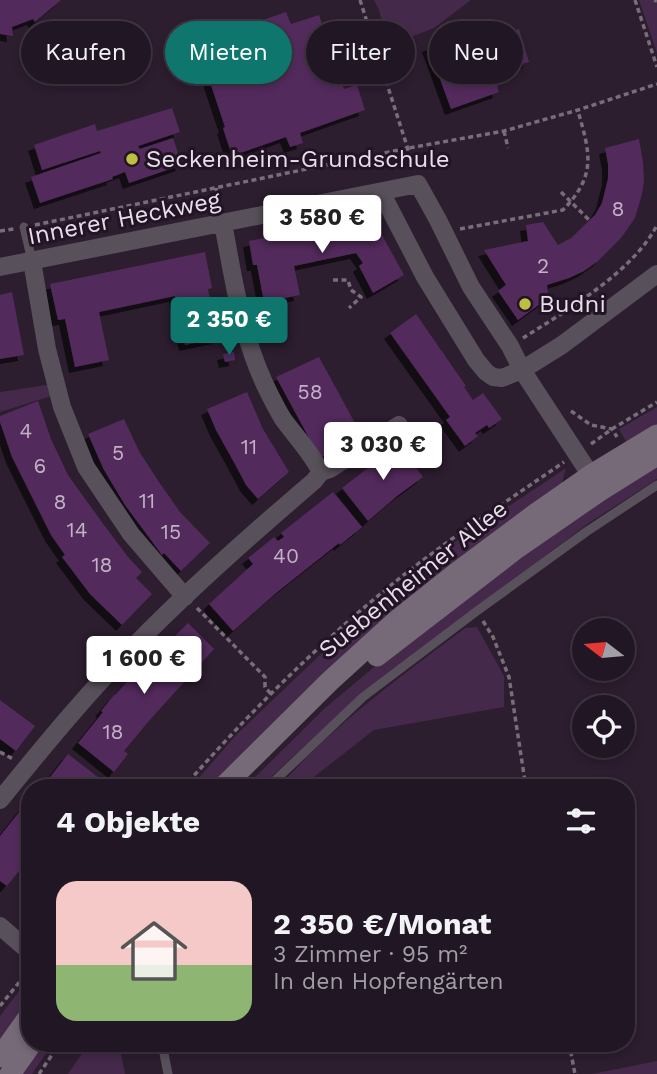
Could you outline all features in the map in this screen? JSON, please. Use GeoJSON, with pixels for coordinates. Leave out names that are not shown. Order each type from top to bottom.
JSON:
{"type":"FeatureCollection","features":[{"type":"Feature","properties":{"kind":"main road","name":"Suebenheimer Allee"},"geometry":{"type":"LineString","coordinates":[[248,779],[384,650],[517,548],[657,435]]}},
{"type":"Feature","properties":{"kind":"main road","name":"Suebenheimer Allee"},"geometry":{"type":"LineString","coordinates":[[231,779],[330,681],[396,621],[475,558],[596,482],[657,455]]}},
{"type":"Feature","properties":{"kind":"main road"},"geometry":{"type":"LineString","coordinates":[[0,1057],[21,1028]]}},
{"type":"Feature","properties":{"kind":"main road"},"geometry":{"type":"LineString","coordinates":[[10,1074],[26,1052]]}},
{"type":"Feature","properties":{"kind":"street","name":"Innerer Heckweg"},"geometry":{"type":"LineString","coordinates":[[0,267],[418,184]]}},
{"type":"Feature","properties":{"kind":"street"},"geometry":{"type":"LineString","coordinates":[[418,184],[471,287],[596,482]]}},
{"type":"Feature","properties":{"kind":"street"},"geometry":{"type":"LineString","coordinates":[[381,192],[425,277],[476,360],[494,377],[502,378],[522,370],[562,345],[657,274]]}},
{"type":"Feature","properties":{"kind":"street"},"geometry":{"type":"LineString","coordinates":[[223,223],[238,304],[250,350],[283,418],[321,472]]}},
{"type":"Feature","properties":{"kind":"street"},"geometry":{"type":"LineString","coordinates":[[32,261],[47,349],[62,407],[86,467],[131,534],[185,597]]}},
{"type":"Feature","properties":{"kind":"street"},"geometry":{"type":"LineString","coordinates":[[0,800],[56,730],[136,644],[250,535],[321,472],[330,469],[398,425]]}},
{"type":"Feature","properties":{"kind":"street"},"geometry":{"type":"LineString","coordinates":[[0,926],[21,944]]}},
{"type":"Feature","properties":{"kind":"lane"},"geometry":{"type":"LineString","coordinates":[[24,227],[32,261]]}},
{"type":"Feature","properties":{"kind":"lane"},"geometry":{"type":"LineString","coordinates":[[276,779],[363,697],[586,532],[657,485]]}},
{"type":"Feature","properties":{"kind":"lane"},"geometry":{"type":"LineString","coordinates":[[164,1052],[168,1074]]}},
{"type":"Feature","properties":{"kind":"path"},"geometry":{"type":"LineString","coordinates":[[360,0],[418,184]]}},
{"type":"Feature","properties":{"kind":"path"},"geometry":{"type":"LineString","coordinates":[[635,0],[657,67]]}},
{"type":"Feature","properties":{"kind":"path"},"geometry":{"type":"LineString","coordinates":[[0,231],[504,131],[657,84]]}},
{"type":"Feature","properties":{"kind":"path"},"geometry":{"type":"LineString","coordinates":[[445,235],[461,229],[563,210],[583,183],[589,163],[588,145],[578,110]]}},
{"type":"Feature","properties":{"kind":"path"},"geometry":{"type":"LineString","coordinates":[[504,131],[508,148]]}},
{"type":"Feature","properties":{"kind":"path"},"geometry":{"type":"LineString","coordinates":[[561,192],[590,221]]}},
{"type":"Feature","properties":{"kind":"path"},"geometry":{"type":"LineString","coordinates":[[510,346],[591,293],[617,272],[637,254],[657,225]]}},
{"type":"Feature","properties":{"kind":"path"},"geometry":{"type":"LineString","coordinates":[[333,279],[348,280],[351,290],[361,297],[349,308]]}},
{"type":"Feature","properties":{"kind":"path"},"geometry":{"type":"LineString","coordinates":[[191,779],[230,734],[271,694],[342,626],[391,585],[451,540],[612,429],[657,402]]}},
{"type":"Feature","properties":{"kind":"path"},"geometry":{"type":"LineString","coordinates":[[571,411],[591,425],[612,429]]}},
{"type":"Feature","properties":{"kind":"path"},"geometry":{"type":"LineString","coordinates":[[185,597],[265,677],[265,687],[271,694]]}},
{"type":"Feature","properties":{"kind":"path"},"geometry":{"type":"LineString","coordinates":[[477,611],[493,637],[509,677],[524,779]]}},
{"type":"Feature","properties":{"kind":"path"},"geometry":{"type":"LineString","coordinates":[[0,1006],[21,980]]}},
{"type":"Feature","properties":{"kind":"path"},"geometry":{"type":"LineString","coordinates":[[39,1074],[54,1052]]}},
{"type":"Feature","properties":{"kind":"path"},"geometry":{"type":"LineString","coordinates":[[571,1052],[575,1074]]}},
{"type":"Feature","properties":{"kind":"shaded area"},"geometry":{"type":"Polygon","coordinates":[[[374,0],[471,0],[443,21],[429,21],[429,30],[415,35],[415,21],[382,21],[374,0]]]}},
{"type":"Feature","properties":{"kind":"shaded area"},"geometry":{"type":"Polygon","coordinates":[[[639,0],[657,0],[657,53],[639,0]]]}},
{"type":"Feature","properties":{"kind":"shaded area"},"geometry":{"type":"Polygon","coordinates":[[[53,384],[58,394],[0,412],[0,392],[53,384]]]}},
{"type":"Feature","properties":{"kind":"shaded area"},"geometry":{"type":"Polygon","coordinates":[[[657,407],[657,426],[627,443],[619,429],[657,407]]]}},
{"type":"Feature","properties":{"kind":"shaded area"},"geometry":{"type":"Polygon","coordinates":[[[657,460],[657,479],[589,523],[357,698],[269,779],[253,779],[325,708],[435,616],[657,460]]]}},
{"type":"Feature","properties":{"kind":"shaded area"},"geometry":{"type":"Polygon","coordinates":[[[566,468],[562,483],[225,779],[198,779],[237,734],[364,613],[452,544],[566,468]]]}},
{"type":"Feature","properties":{"kind":"shaded area"},"geometry":{"type":"Polygon","coordinates":[[[477,627],[504,676],[504,707],[374,730],[311,779],[287,779],[321,743],[368,703],[465,628],[477,627]]]}},
{"type":"Feature","properties":{"kind":"shaded area"},"geometry":{"type":"Polygon","coordinates":[[[21,989],[21,1014],[0,1044],[0,1016],[21,989]]]}},
{"type":"Feature","properties":{"kind":"shaded area"},"geometry":{"type":"Polygon","coordinates":[[[31,1052],[47,1052],[32,1074],[16,1074],[31,1052]]]}},
{"type":"Feature","properties":{"kind":"shaded area"},"geometry":{"type":"Polygon","coordinates":[[[83,1052],[121,1052],[125,1074],[68,1074],[83,1052]]]}},
{"type":"Feature","properties":{"kind":"shaded area"},"geometry":{"type":"Polygon","coordinates":[[[657,1061],[657,1074],[592,1074],[657,1061]]]}},
{"type":"Feature","properties":{"kind":"building"},"geometry":{"type":"Polygon","coordinates":[[[0,0],[61,0],[36,21],[21,21],[21,24],[12,27],[13,36],[0,34],[0,0]]]}},
{"type":"Feature","properties":{"kind":"building"},"geometry":{"type":"Polygon","coordinates":[[[286,12],[290,21],[260,21],[286,12]]]}},
{"type":"Feature","properties":{"kind":"building"},"geometry":{"type":"Polygon","coordinates":[[[319,15],[321,21],[306,21],[306,84],[342,84],[344,89],[357,85],[365,110],[300,133],[303,143],[290,147],[286,137],[232,156],[223,128],[225,127],[211,84],[292,84],[292,24],[319,15]]]}},
{"type":"Feature","properties":{"kind":"building"},"geometry":{"type":"Polygon","coordinates":[[[523,42],[529,62],[523,64],[523,42]]]}},
{"type":"Feature","properties":{"kind":"building"},"geometry":{"type":"Polygon","coordinates":[[[442,84],[497,84],[499,92],[451,109],[442,84]]]}},
{"type":"Feature","properties":{"kind":"building","name":"Seckenheim-Grundschule"},"geometry":{"type":"Polygon","coordinates":[[[172,108],[180,132],[138,146],[140,149],[173,138],[182,165],[129,183],[125,172],[112,177],[113,179],[40,203],[31,177],[101,153],[100,151],[42,170],[34,145],[95,124],[97,131],[172,108]]]}},
{"type":"Feature","properties":{"kind":"building"},"geometry":{"type":"Polygon","coordinates":[[[639,139],[644,180],[635,218],[621,238],[598,261],[584,271],[547,285],[548,293],[544,295],[547,299],[518,320],[498,291],[506,285],[484,250],[528,241],[526,225],[543,222],[558,245],[571,238],[595,215],[602,203],[608,179],[605,148],[639,139]]]}},
{"type":"Feature","properties":{"kind":"building"},"geometry":{"type":"Polygon","coordinates":[[[363,217],[376,224],[404,275],[373,293],[359,266],[363,263],[356,253],[294,266],[300,295],[264,302],[249,241],[363,217]]]}},
{"type":"Feature","properties":{"kind":"building"},"geometry":{"type":"Polygon","coordinates":[[[205,252],[212,288],[208,289],[218,338],[185,345],[175,296],[99,312],[109,360],[75,367],[65,319],[58,320],[50,284],[205,252]]]}},
{"type":"Feature","properties":{"kind":"building"},"geometry":{"type":"Polygon","coordinates":[[[12,292],[24,355],[0,359],[0,295],[12,292]]]}},
{"type":"Feature","properties":{"kind":"building"},"geometry":{"type":"Polygon","coordinates":[[[416,314],[473,400],[483,393],[502,419],[475,433],[478,436],[465,446],[446,420],[450,417],[390,333],[416,314]]]}},
{"type":"Feature","properties":{"kind":"building"},"geometry":{"type":"Polygon","coordinates":[[[234,352],[235,360],[225,362],[223,354],[234,352]]]}},
{"type":"Feature","properties":{"kind":"building"},"geometry":{"type":"Polygon","coordinates":[[[319,357],[361,434],[320,458],[276,377],[319,357]]]}},
{"type":"Feature","properties":{"kind":"building"},"geometry":{"type":"Polygon","coordinates":[[[247,392],[263,429],[289,472],[258,499],[246,485],[207,409],[247,392]]]}},
{"type":"Feature","properties":{"kind":"building"},"geometry":{"type":"Polygon","coordinates":[[[38,401],[51,439],[68,475],[142,572],[136,578],[152,594],[122,625],[90,594],[62,557],[65,555],[51,535],[12,457],[0,416],[38,401]]]}},
{"type":"Feature","properties":{"kind":"building"},"geometry":{"type":"Polygon","coordinates":[[[124,419],[139,451],[159,482],[180,512],[210,543],[181,571],[164,553],[162,555],[125,505],[104,470],[88,434],[124,419]]]}},
{"type":"Feature","properties":{"kind":"building"},"geometry":{"type":"Polygon","coordinates":[[[399,444],[423,477],[368,521],[342,488],[399,444]]]}},
{"type":"Feature","properties":{"kind":"building"},"geometry":{"type":"Polygon","coordinates":[[[333,492],[362,527],[276,593],[233,631],[209,604],[253,564],[248,558],[274,537],[278,541],[284,537],[281,533],[333,492]]]}},
{"type":"Feature","properties":{"kind":"building"},"geometry":{"type":"Polygon","coordinates":[[[188,623],[214,649],[124,751],[128,754],[114,772],[78,743],[114,695],[157,648],[160,651],[188,623]]]}},
{"type":"Feature","properties":{"kind":"building"},"geometry":{"type":"Polygon","coordinates":[[[0,700],[35,726],[16,751],[0,739],[0,700]]]}},
{"type":"Feature","properties":{"kind":"building"},"geometry":{"type":"Polygon","coordinates":[[[68,754],[100,779],[49,779],[68,754]]]}},
{"type":"Feature","properties":{"kind":"building"},"geometry":{"type":"Polygon","coordinates":[[[21,810],[21,868],[7,886],[0,881],[0,836],[21,810]]]}},
{"type":"Feature","properties":{"kind":"place","name":"Seckenheim-Grundschule"},"geometry":{"type":"Point","coordinates":[132,159]}},
{"type":"Feature","properties":{"kind":"place","name":"Budni"},"geometry":{"type":"Point","coordinates":[525,304]}}]}
